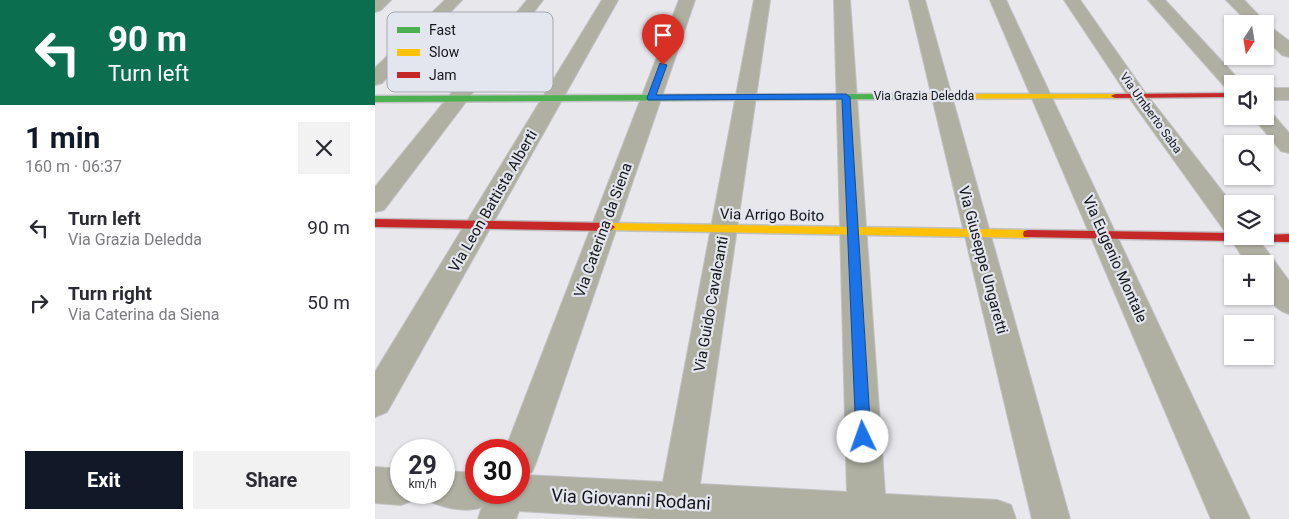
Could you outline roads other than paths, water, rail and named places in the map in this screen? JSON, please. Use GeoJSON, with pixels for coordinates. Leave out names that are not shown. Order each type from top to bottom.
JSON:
{"type":"FeatureCollection","features":[{"type":"Feature","properties":{"kind":"street"},"geometry":{"type":"LineString","coordinates":[[375,7],[383,0]]}},
{"type":"Feature","properties":{"kind":"street"},"geometry":{"type":"LineString","coordinates":[[442,12],[454,0]]}},
{"type":"Feature","properties":{"kind":"street"},"geometry":{"type":"LineString","coordinates":[[526,12],[535,0]]}},
{"type":"Feature","properties":{"kind":"street","name":"Via Leon Battista Alberti"},"geometry":{"type":"LineString","coordinates":[[375,402],[610,0]]}},
{"type":"Feature","properties":{"kind":"street","name":"Via Caterina da Siena"},"geometry":{"type":"LineString","coordinates":[[527,439],[687,0]]}},
{"type":"Feature","properties":{"kind":"street","name":"Via Guido Cavalcanti"},"geometry":{"type":"LineString","coordinates":[[677,510],[762,0]]}},
{"type":"Feature","properties":{"kind":"street"},"geometry":{"type":"LineString","coordinates":[[841,0],[867,516]]}},
{"type":"Feature","properties":{"kind":"street","name":"Via Giuseppe Ungaretti"},"geometry":{"type":"LineString","coordinates":[[917,0],[1051,519]]}},
{"type":"Feature","properties":{"kind":"street","name":"Via Eugenio Montale"},"geometry":{"type":"LineString","coordinates":[[998,0],[1231,519]]}},
{"type":"Feature","properties":{"kind":"street","name":"Via Umberto Saba"},"geometry":{"type":"LineString","coordinates":[[1072,0],[1137,95],[1224,213]]}},
{"type":"Feature","properties":{"kind":"street"},"geometry":{"type":"LineString","coordinates":[[1156,0],[1225,75]]}},
{"type":"Feature","properties":{"kind":"street"},"geometry":{"type":"LineString","coordinates":[[1234,0],[1250,15]]}},
{"type":"Feature","properties":{"kind":"street"},"geometry":{"type":"LineString","coordinates":[[1274,37],[1289,51]]}},
{"type":"Feature","properties":{"kind":"street"},"geometry":{"type":"LineString","coordinates":[[375,79],[387,67]]}},
{"type":"Feature","properties":{"kind":"street"},"geometry":{"type":"LineString","coordinates":[[375,204],[463,92]]}},
{"type":"Feature","properties":{"kind":"street"},"geometry":{"type":"LineString","coordinates":[[1274,94],[1289,94]]}},
{"type":"Feature","properties":{"kind":"street","name":"Via Grazia Deledda"},"geometry":{"type":"LineString","coordinates":[[375,99],[1224,95]]}},
{"type":"Feature","properties":{"kind":"street"},"geometry":{"type":"LineString","coordinates":[[1270,125],[1289,146]]}},
{"type":"Feature","properties":{"kind":"street","name":"Via Arrigo Boito"},"geometry":{"type":"LineString","coordinates":[[375,223],[1104,235],[1224,233]]}},
{"type":"Feature","properties":{"kind":"street","name":"Via Arrigo Boito"},"geometry":{"type":"LineString","coordinates":[[1274,236],[1289,238]]}},
{"type":"Feature","properties":{"kind":"street"},"geometry":{"type":"LineString","coordinates":[[1274,282],[1289,303]]}},
{"type":"Feature","properties":{"kind":"street"},"geometry":{"type":"LineString","coordinates":[[375,486],[390,487]]}},
{"type":"Feature","properties":{"kind":"street","name":"Via Giovanni Rodani"},"geometry":{"type":"LineString","coordinates":[[530,495],[677,510],[997,519]]}},
{"type":"Feature","properties":{"kind":"street"},"geometry":{"type":"LineString","coordinates":[[497,519],[502,504]]}}]}
